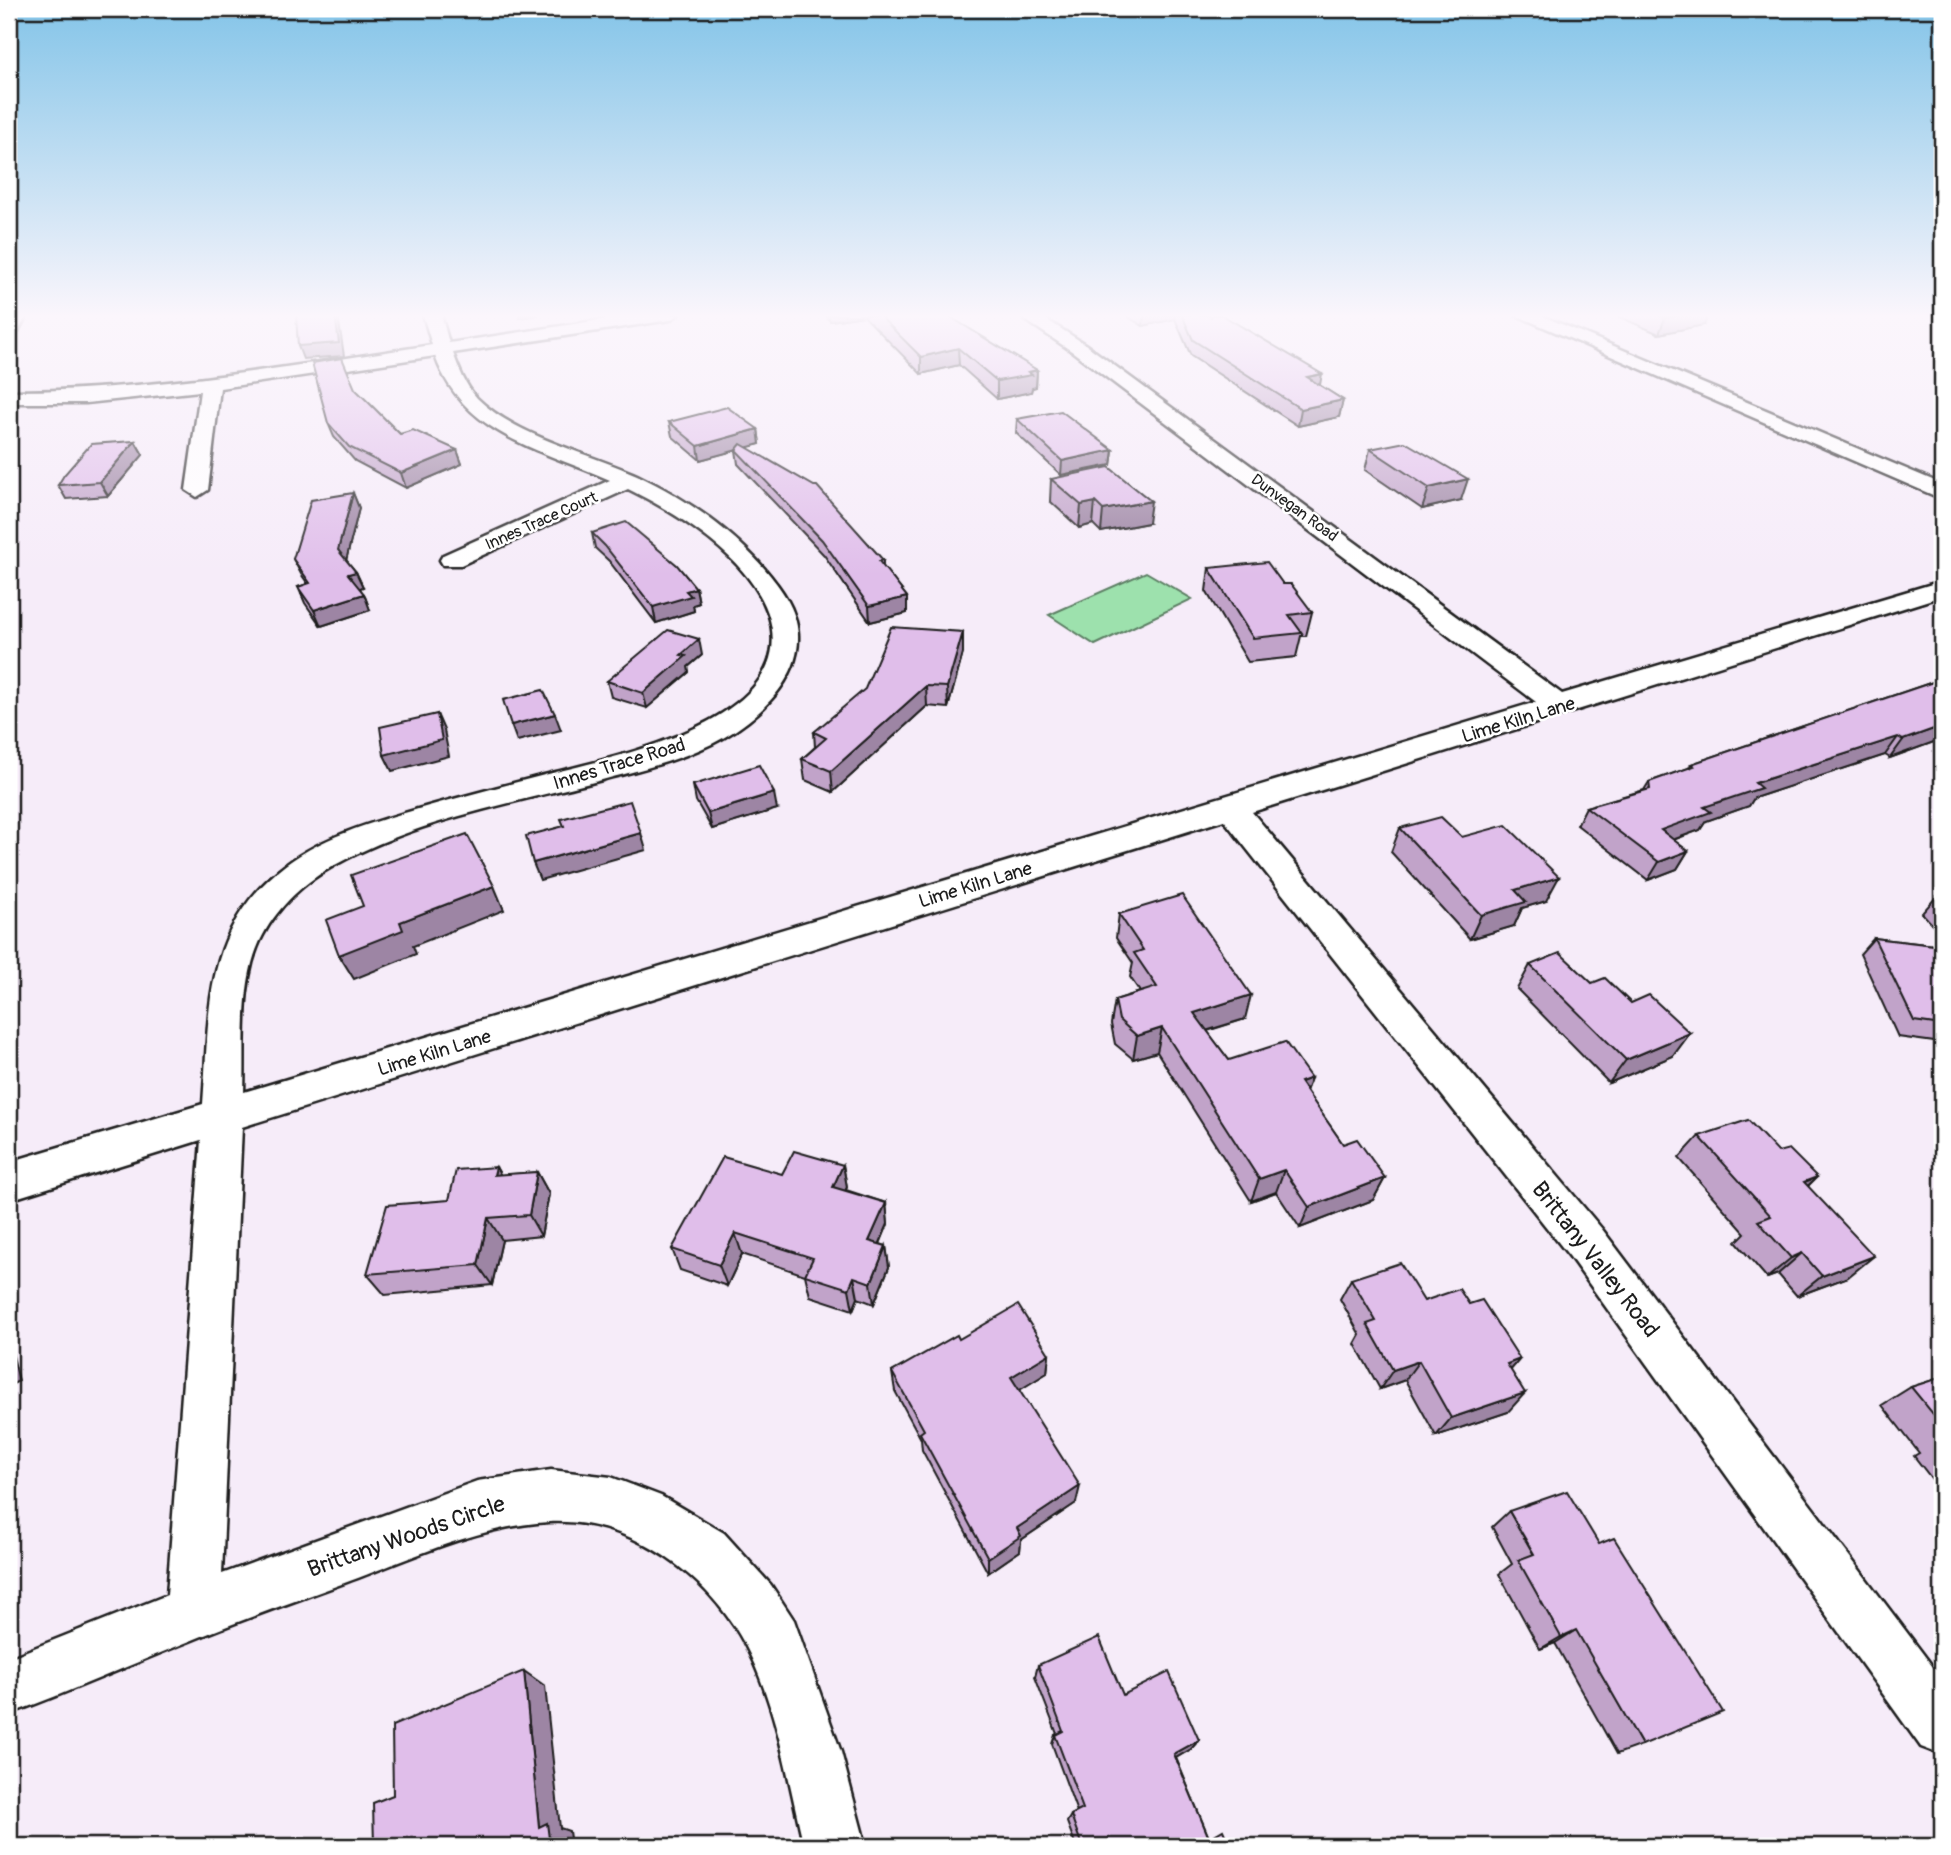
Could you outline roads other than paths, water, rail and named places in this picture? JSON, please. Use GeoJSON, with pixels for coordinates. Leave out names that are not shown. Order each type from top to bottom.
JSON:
{"type":"FeatureCollection","features":[{"type":"Feature","properties":{"kind":"street"},"geometry":{"type":"LineString","coordinates":[[197,490],[209,402]]}},
{"type":"Feature","properties":{"kind":"street","name":"Innes Trace Road"},"geometry":{"type":"LineString","coordinates":[[225,1115],[231,974],[235,956],[253,921],[299,873],[337,848],[380,829],[679,748],[741,714],[773,680],[783,659],[788,639],[783,614],[774,595],[742,555],[711,527],[629,480],[523,435],[479,410],[470,402]]}},
{"type":"Feature","properties":{"kind":"street","name":"Dunvegan Road"},"geometry":{"type":"LineString","coordinates":[[1152,402],[1483,646],[1559,706]]}},
{"type":"Feature","properties":{"kind":"street"},"geometry":{"type":"LineString","coordinates":[[1728,402],[1942,492]]}},
{"type":"Feature","properties":{"kind":"street","name":"Innes Trace Court"},"geometry":{"type":"LineString","coordinates":[[452,560],[629,480]]}},
{"type":"Feature","properties":{"kind":"street","name":"Lime Kiln Lane"},"geometry":{"type":"LineString","coordinates":[[9,1181],[1942,588]]}},
{"type":"Feature","properties":{"kind":"street","name":"Brittany Valley Road"},"geometry":{"type":"LineString","coordinates":[[1231,807],[1586,1243],[1942,1726]]}},
{"type":"Feature","properties":{"kind":"street"},"geometry":{"type":"LineString","coordinates":[[193,1612],[225,1115]]}},
{"type":"Feature","properties":{"kind":"street","name":"Brittany Woods Circle"},"geometry":{"type":"LineString","coordinates":[[9,1686],[193,1612],[477,1507],[551,1496],[611,1503],[643,1514],[674,1530],[705,1552],[752,1604],[774,1640],[812,1752],[835,1846]]}}]}
